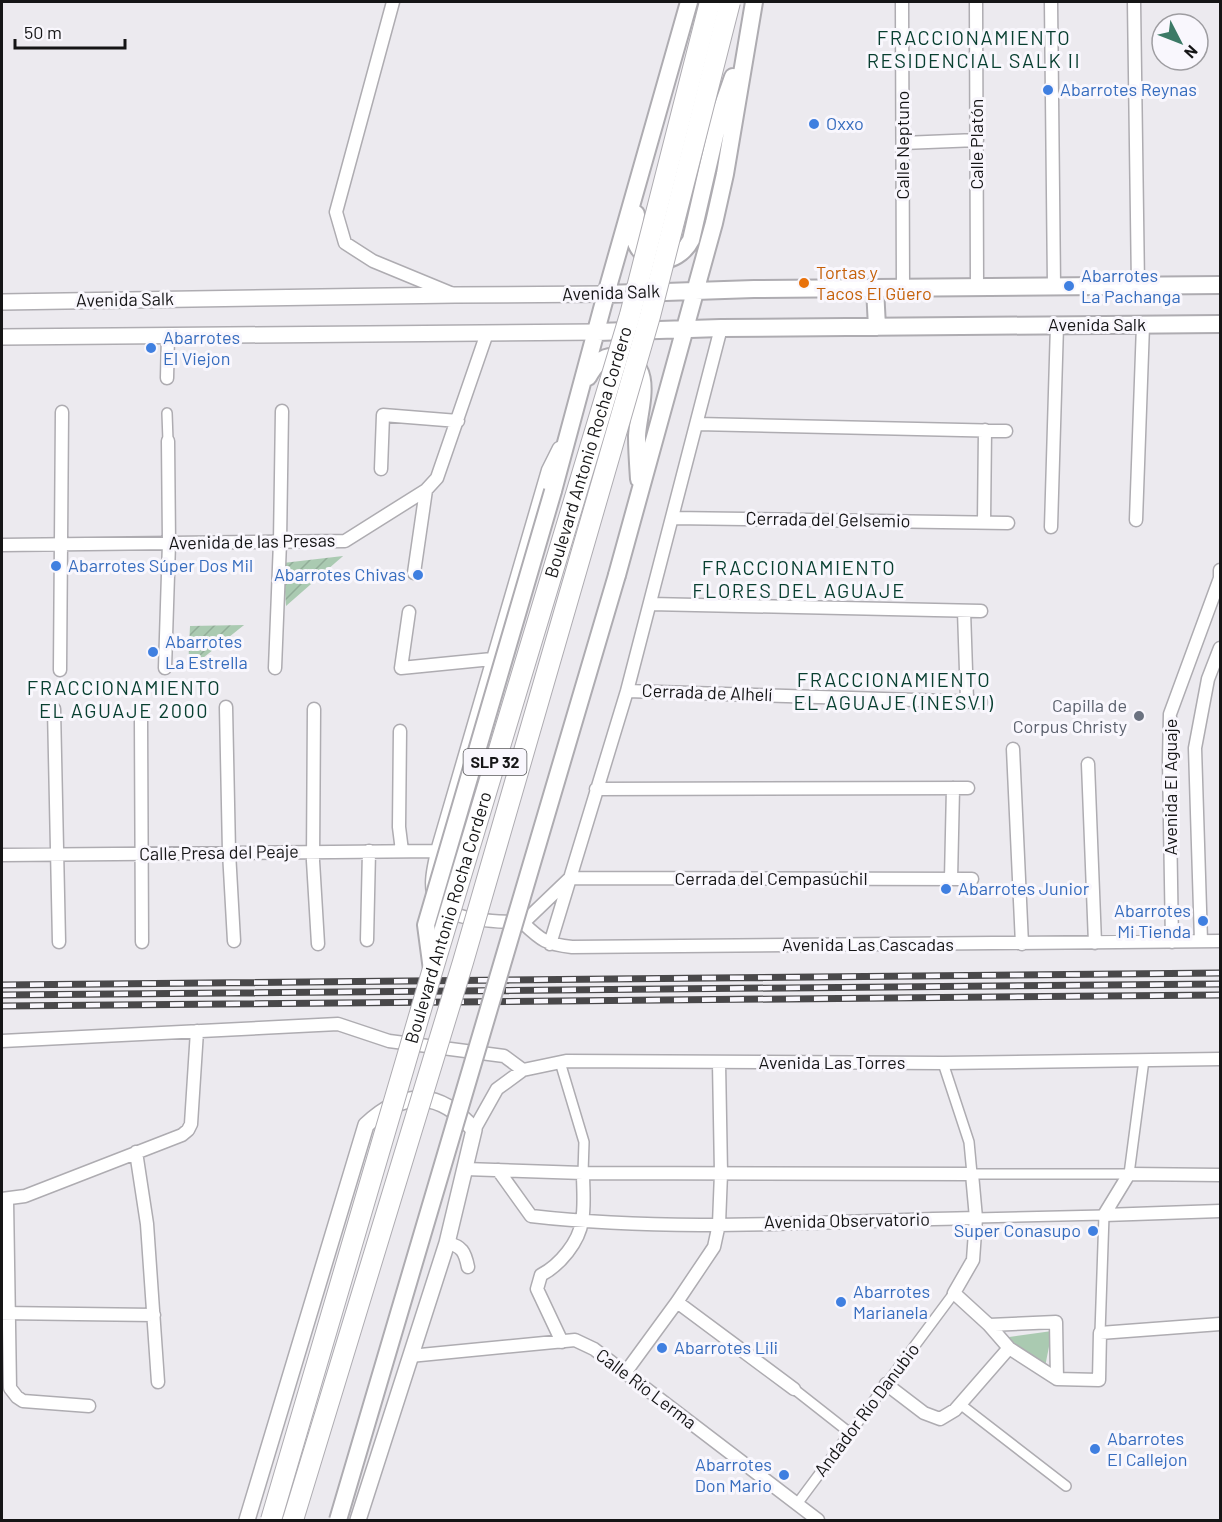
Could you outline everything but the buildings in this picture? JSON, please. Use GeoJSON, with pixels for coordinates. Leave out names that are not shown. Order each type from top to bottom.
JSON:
{"type":"FeatureCollection","features":[{"type":"Feature","properties":{"kind":"highway","name":"Boulevard Antonio Rocha Cordero"},"geometry":{"type":"LineString","coordinates":[[271,1521],[432,972],[630,315],[710,2]]}},
{"type":"Feature","properties":{"kind":"highway","name":"Boulevard Antonio Rocha Cordero"},"geometry":{"type":"LineString","coordinates":[[293,1521],[463,962],[650,316],[730,2]]}},
{"type":"Feature","properties":{"kind":"main road","name":"Boulevard Antonio Rocha Cordero"},"geometry":{"type":"LineString","coordinates":[[573,420],[640,171],[689,2]]}},
{"type":"Feature","properties":{"kind":"main road"},"geometry":{"type":"LineString","coordinates":[[338,1521],[617,575],[696,290],[725,174],[754,2]]}},
{"type":"Feature","properties":{"kind":"main road"},"geometry":{"type":"LineString","coordinates":[[640,171],[634,230],[638,246],[643,253],[658,260],[675,258],[687,248],[691,240],[720,114],[749,28]]}},
{"type":"Feature","properties":{"kind":"main road","name":"Avenida Salk"},"geometry":{"type":"LineString","coordinates":[[606,294],[696,290],[1221,285]]}},
{"type":"Feature","properties":{"kind":"main road"},"geometry":{"type":"LineString","coordinates":[[875,288],[877,327]]}},
{"type":"Feature","properties":{"kind":"main road","name":"Avenida Salk"},"geometry":{"type":"LineString","coordinates":[[597,332],[685,328],[1221,324]]}},
{"type":"Feature","properties":{"kind":"main road"},"geometry":{"type":"LineString","coordinates":[[581,389],[601,359],[611,356],[622,357],[632,362],[639,371],[644,391],[637,435],[639,494]]}},
{"type":"Feature","properties":{"kind":"main road"},"geometry":{"type":"LineString","coordinates":[[432,972],[426,925],[573,420]]}},
{"type":"Feature","properties":{"kind":"street"},"geometry":{"type":"LineString","coordinates":[[393,2],[336,212],[345,243],[373,261],[455,294]]}},
{"type":"Feature","properties":{"kind":"street","name":"Calle Neptuno"},"geometry":{"type":"LineString","coordinates":[[902,2],[903,288]]}},
{"type":"Feature","properties":{"kind":"street","name":"Calle Platón"},"geometry":{"type":"LineString","coordinates":[[976,2],[977,287]]}},
{"type":"Feature","properties":{"kind":"street"},"geometry":{"type":"LineString","coordinates":[[1051,2],[1054,286]]}},
{"type":"Feature","properties":{"kind":"street"},"geometry":{"type":"LineString","coordinates":[[1134,2],[1138,286]]}},
{"type":"Feature","properties":{"kind":"street"},"geometry":{"type":"LineString","coordinates":[[903,143],[977,140]]}},
{"type":"Feature","properties":{"kind":"street","name":"Avenida Salk"},"geometry":{"type":"LineString","coordinates":[[2,302],[455,294],[606,294]]}},
{"type":"Feature","properties":{"kind":"street"},"geometry":{"type":"LineString","coordinates":[[1050,527],[1057,325]]}},
{"type":"Feature","properties":{"kind":"street"},"geometry":{"type":"LineString","coordinates":[[1136,520],[1143,325]]}},
{"type":"Feature","properties":{"kind":"street"},"geometry":{"type":"LineString","coordinates":[[570,878],[523,923],[538,937],[550,944],[627,691],[721,328]]}},
{"type":"Feature","properties":{"kind":"street","name":"Avenida Salk"},"geometry":{"type":"LineString","coordinates":[[2,337],[597,332]]}},
{"type":"Feature","properties":{"kind":"street","name":"Avenida de las Presas"},"geometry":{"type":"LineString","coordinates":[[2,545],[345,541],[426,490],[437,478],[487,333]]}},
{"type":"Feature","properties":{"kind":"street"},"geometry":{"type":"LineString","coordinates":[[167,378],[168,335]]}},
{"type":"Feature","properties":{"kind":"street"},"geometry":{"type":"LineString","coordinates":[[275,668],[282,411]]}},
{"type":"Feature","properties":{"kind":"street"},"geometry":{"type":"LineString","coordinates":[[60,670],[62,412]]}},
{"type":"Feature","properties":{"kind":"street"},"geometry":{"type":"LineString","coordinates":[[165,668],[169,543],[167,414]]}},
{"type":"Feature","properties":{"kind":"street"},"geometry":{"type":"LineString","coordinates":[[381,469],[383,415],[458,421]]}},
{"type":"Feature","properties":{"kind":"street","name":"Boulevard Antonio Rocha Cordero"},"geometry":{"type":"LineString","coordinates":[[523,923],[452,914],[435,899],[432,886],[437,851],[548,470],[573,420]]}},
{"type":"Feature","properties":{"kind":"street"},"geometry":{"type":"LineString","coordinates":[[697,424],[1006,430]]}},
{"type":"Feature","properties":{"kind":"street"},"geometry":{"type":"LineString","coordinates":[[984,522],[985,430]]}},
{"type":"Feature","properties":{"kind":"street"},"geometry":{"type":"LineString","coordinates":[[414,573],[426,490]]}},
{"type":"Feature","properties":{"kind":"street","name":"Cerrada del Gelsemio"},"geometry":{"type":"LineString","coordinates":[[672,518],[1008,523]]}},
{"type":"Feature","properties":{"kind":"street","name":"Avenida El Aguaje"},"geometry":{"type":"LineString","coordinates":[[1172,942],[1168,761],[1170,714],[1221,570]]}},
{"type":"Feature","properties":{"kind":"street"},"geometry":{"type":"LineString","coordinates":[[650,604],[981,611]]}},
{"type":"Feature","properties":{"kind":"street"},"geometry":{"type":"LineString","coordinates":[[964,611],[967,701]]}},
{"type":"Feature","properties":{"kind":"street"},"geometry":{"type":"LineString","coordinates":[[409,612],[401,668],[492,658]]}},
{"type":"Feature","properties":{"kind":"street","name":"Avenida El Aguaje"},"geometry":{"type":"LineString","coordinates":[[1201,941],[1195,747],[1208,680],[1221,648]]}},
{"type":"Feature","properties":{"kind":"street","name":"Cerrada de Alhelí"},"geometry":{"type":"LineString","coordinates":[[627,691],[981,702]]}},
{"type":"Feature","properties":{"kind":"street"},"geometry":{"type":"LineString","coordinates":[[226,707],[229,852],[234,941]]}},
{"type":"Feature","properties":{"kind":"street"},"geometry":{"type":"LineString","coordinates":[[54,709],[59,942]]}},
{"type":"Feature","properties":{"kind":"street"},"geometry":{"type":"LineString","coordinates":[[314,709],[313,852],[318,944]]}},
{"type":"Feature","properties":{"kind":"street"},"geometry":{"type":"LineString","coordinates":[[141,720],[142,942]]}},
{"type":"Feature","properties":{"kind":"street"},"geometry":{"type":"LineString","coordinates":[[400,731],[399,827],[402,851]]}},
{"type":"Feature","properties":{"kind":"street"},"geometry":{"type":"LineString","coordinates":[[1013,749],[1022,944]]}},
{"type":"Feature","properties":{"kind":"street"},"geometry":{"type":"LineString","coordinates":[[1088,764],[1095,943]]}},
{"type":"Feature","properties":{"kind":"street"},"geometry":{"type":"LineString","coordinates":[[951,879],[953,788]]}},
{"type":"Feature","properties":{"kind":"street"},"geometry":{"type":"LineString","coordinates":[[596,789],[968,788]]}},
{"type":"Feature","properties":{"kind":"street"},"geometry":{"type":"LineString","coordinates":[[367,940],[369,851]]}},
{"type":"Feature","properties":{"kind":"street","name":"Calle Presa del Peaje"},"geometry":{"type":"LineString","coordinates":[[2,855],[437,851]]}},
{"type":"Feature","properties":{"kind":"street","name":"Cerrada del Cempasúchil"},"geometry":{"type":"LineString","coordinates":[[570,878],[972,879]]}},
{"type":"Feature","properties":{"kind":"street","name":"Avenida Las Cascadas"},"geometry":{"type":"LineString","coordinates":[[550,944],[584,947],[1221,941]]}},
{"type":"Feature","properties":{"kind":"street"},"geometry":{"type":"LineString","coordinates":[[2,1041],[338,1024],[389,1041],[504,1056],[523,1070]]}},
{"type":"Feature","properties":{"kind":"street"},"geometry":{"type":"LineString","coordinates":[[89,1406],[23,1401],[10,1388],[5,1313],[4,1199],[25,1197],[182,1135],[188,1130],[197,1031]]}},
{"type":"Feature","properties":{"kind":"street","name":"Avenida Las Torres"},"geometry":{"type":"LineString","coordinates":[[474,1130],[497,1089],[523,1070],[560,1062],[943,1063],[1221,1059]]}},
{"type":"Feature","properties":{"kind":"street"},"geometry":{"type":"LineString","coordinates":[[954,1293],[989,1325],[1009,1348],[1057,1379],[1100,1380],[1104,1215],[1129,1174],[1144,1060]]}},
{"type":"Feature","properties":{"kind":"street"},"geometry":{"type":"LineString","coordinates":[[560,1062],[584,1142],[582,1222],[569,1250],[556,1267],[541,1275],[537,1289],[562,1342]]}},
{"type":"Feature","properties":{"kind":"street"},"geometry":{"type":"LineString","coordinates":[[625,1373],[714,1247],[719,1224],[721,1173],[719,1062]]}},
{"type":"Feature","properties":{"kind":"street"},"geometry":{"type":"LineString","coordinates":[[943,1063],[969,1142],[972,1174]]}},
{"type":"Feature","properties":{"kind":"street"},"geometry":{"type":"LineString","coordinates":[[247,1521],[366,1125],[381,1111],[400,1101],[422,1099],[442,1103],[460,1114],[474,1130],[447,1243],[358,1521]]}},
{"type":"Feature","properties":{"kind":"street"},"geometry":{"type":"LineString","coordinates":[[136,1152],[147,1224],[158,1382]]}},
{"type":"Feature","properties":{"kind":"street"},"geometry":{"type":"LineString","coordinates":[[465,1170],[583,1173],[1221,1175]]}},
{"type":"Feature","properties":{"kind":"street","name":"Avenida Observatorio"},"geometry":{"type":"LineString","coordinates":[[498,1170],[531,1216],[582,1222],[719,1224],[1221,1212]]}},
{"type":"Feature","properties":{"kind":"street","name":"Andador Río Danubio"},"geometry":{"type":"LineString","coordinates":[[797,1504],[954,1293],[973,1260],[976,1218],[972,1174]]}},
{"type":"Feature","properties":{"kind":"street"},"geometry":{"type":"LineString","coordinates":[[447,1243],[464,1250],[468,1266]]}},
{"type":"Feature","properties":{"kind":"street"},"geometry":{"type":"LineString","coordinates":[[677,1302],[850,1433]]}},
{"type":"Feature","properties":{"kind":"street"},"geometry":{"type":"LineString","coordinates":[[5,1313],[154,1316]]}},
{"type":"Feature","properties":{"kind":"street"},"geometry":{"type":"LineString","coordinates":[[989,1325],[1056,1322],[1057,1379]]}},
{"type":"Feature","properties":{"kind":"street"},"geometry":{"type":"LineString","coordinates":[[1100,1333],[1221,1323]]}},
{"type":"Feature","properties":{"kind":"street","name":"Calle Río Lerma"},"geometry":{"type":"LineString","coordinates":[[410,1356],[575,1340],[594,1349],[819,1521]]}},
{"type":"Feature","properties":{"kind":"street"},"geometry":{"type":"LineString","coordinates":[[886,1384],[924,1413],[940,1419],[955,1410],[1009,1348]]}},
{"type":"Feature","properties":{"kind":"street"},"geometry":{"type":"LineString","coordinates":[[960,1404],[1066,1486]]}},
{"type":"Feature","properties":{"kind":"green space"},"geometry":{"type":"Polygon","coordinates":[[[343,556],[286,606],[283,563],[343,556]]]}},
{"type":"Feature","properties":{"kind":"green space"},"geometry":{"type":"Polygon","coordinates":[[[244,625],[188,670],[190,626],[244,625]]]}},
{"type":"Feature","properties":{"kind":"green space"},"geometry":{"type":"Polygon","coordinates":[[[1052,1331],[1045,1367],[1002,1338],[1052,1331]]]}},
{"type":"Feature","properties":{"kind":"railway"},"geometry":{"type":"LineString","coordinates":[[2,985],[1220,973]]}},
{"type":"Feature","properties":{"kind":"railway"},"geometry":{"type":"LineString","coordinates":[[2,995],[1220,984]]}},
{"type":"Feature","properties":{"kind":"railway"},"geometry":{"type":"LineString","coordinates":[[2,1006],[1220,995]]}},
{"type":"Feature","properties":{"kind":"place","name":"Abarrotes Reynas"},"geometry":{"type":"Point","coordinates":[1048,90]}},
{"type":"Feature","properties":{"kind":"place","name":"Oxxo"},"geometry":{"type":"Point","coordinates":[814,124]}},
{"type":"Feature","properties":{"kind":"place","name":"Tortas y Tacos El Güero"},"geometry":{"type":"Point","coordinates":[804,283]}},
{"type":"Feature","properties":{"kind":"place","name":"Abarrotes La Pachanga"},"geometry":{"type":"Point","coordinates":[1069,286]}},
{"type":"Feature","properties":{"kind":"place","name":"Abarrotes El Viejon"},"geometry":{"type":"Point","coordinates":[151,348]}},
{"type":"Feature","properties":{"kind":"place","name":"Abarrotes Súper Dos Mil"},"geometry":{"type":"Point","coordinates":[56,566]}},
{"type":"Feature","properties":{"kind":"place","name":"Abarrotes Chivas"},"geometry":{"type":"Point","coordinates":[418,575]}},
{"type":"Feature","properties":{"kind":"place","name":"Abarrotes La Estrella"},"geometry":{"type":"Point","coordinates":[153,652]}},
{"type":"Feature","properties":{"kind":"place","name":"Capilla de Corpus Christy"},"geometry":{"type":"Point","coordinates":[1139,716]}},
{"type":"Feature","properties":{"kind":"place","name":"Abarrotes Junior"},"geometry":{"type":"Point","coordinates":[946,889]}},
{"type":"Feature","properties":{"kind":"place","name":"Abarrotes Mi Tienda"},"geometry":{"type":"Point","coordinates":[1203,921]}},
{"type":"Feature","properties":{"kind":"place","name":"Super Conasupo"},"geometry":{"type":"Point","coordinates":[1093,1231]}},
{"type":"Feature","properties":{"kind":"place","name":"Abarrotes Marianela"},"geometry":{"type":"Point","coordinates":[841,1302]}},
{"type":"Feature","properties":{"kind":"place","name":"Abarrotes Lili"},"geometry":{"type":"Point","coordinates":[662,1348]}},
{"type":"Feature","properties":{"kind":"place","name":"Abarrotes El Callejon"},"geometry":{"type":"Point","coordinates":[1095,1449]}},
{"type":"Feature","properties":{"kind":"place","name":"Abarrotes Don Mario"},"geometry":{"type":"Point","coordinates":[784,1475]}},
{"type":"Feature","properties":{"kind":"district","name":"FRACCIONAMIENTO RESIDENCIAL SALK II"},"geometry":{"type":"Point","coordinates":[974,50]}},
{"type":"Feature","properties":{"kind":"district","name":"FRACCIONAMIENTO FLORES DEL AGUAJE"},"geometry":{"type":"Point","coordinates":[799,580]}},
{"type":"Feature","properties":{"kind":"district","name":"FRACCIONAMIENTO EL AGUAJE (INESVI)"},"geometry":{"type":"Point","coordinates":[894,692]}},
{"type":"Feature","properties":{"kind":"district","name":"FRACCIONAMIENTO EL AGUAJE 2000"},"geometry":{"type":"Point","coordinates":[124,700]}}]}
